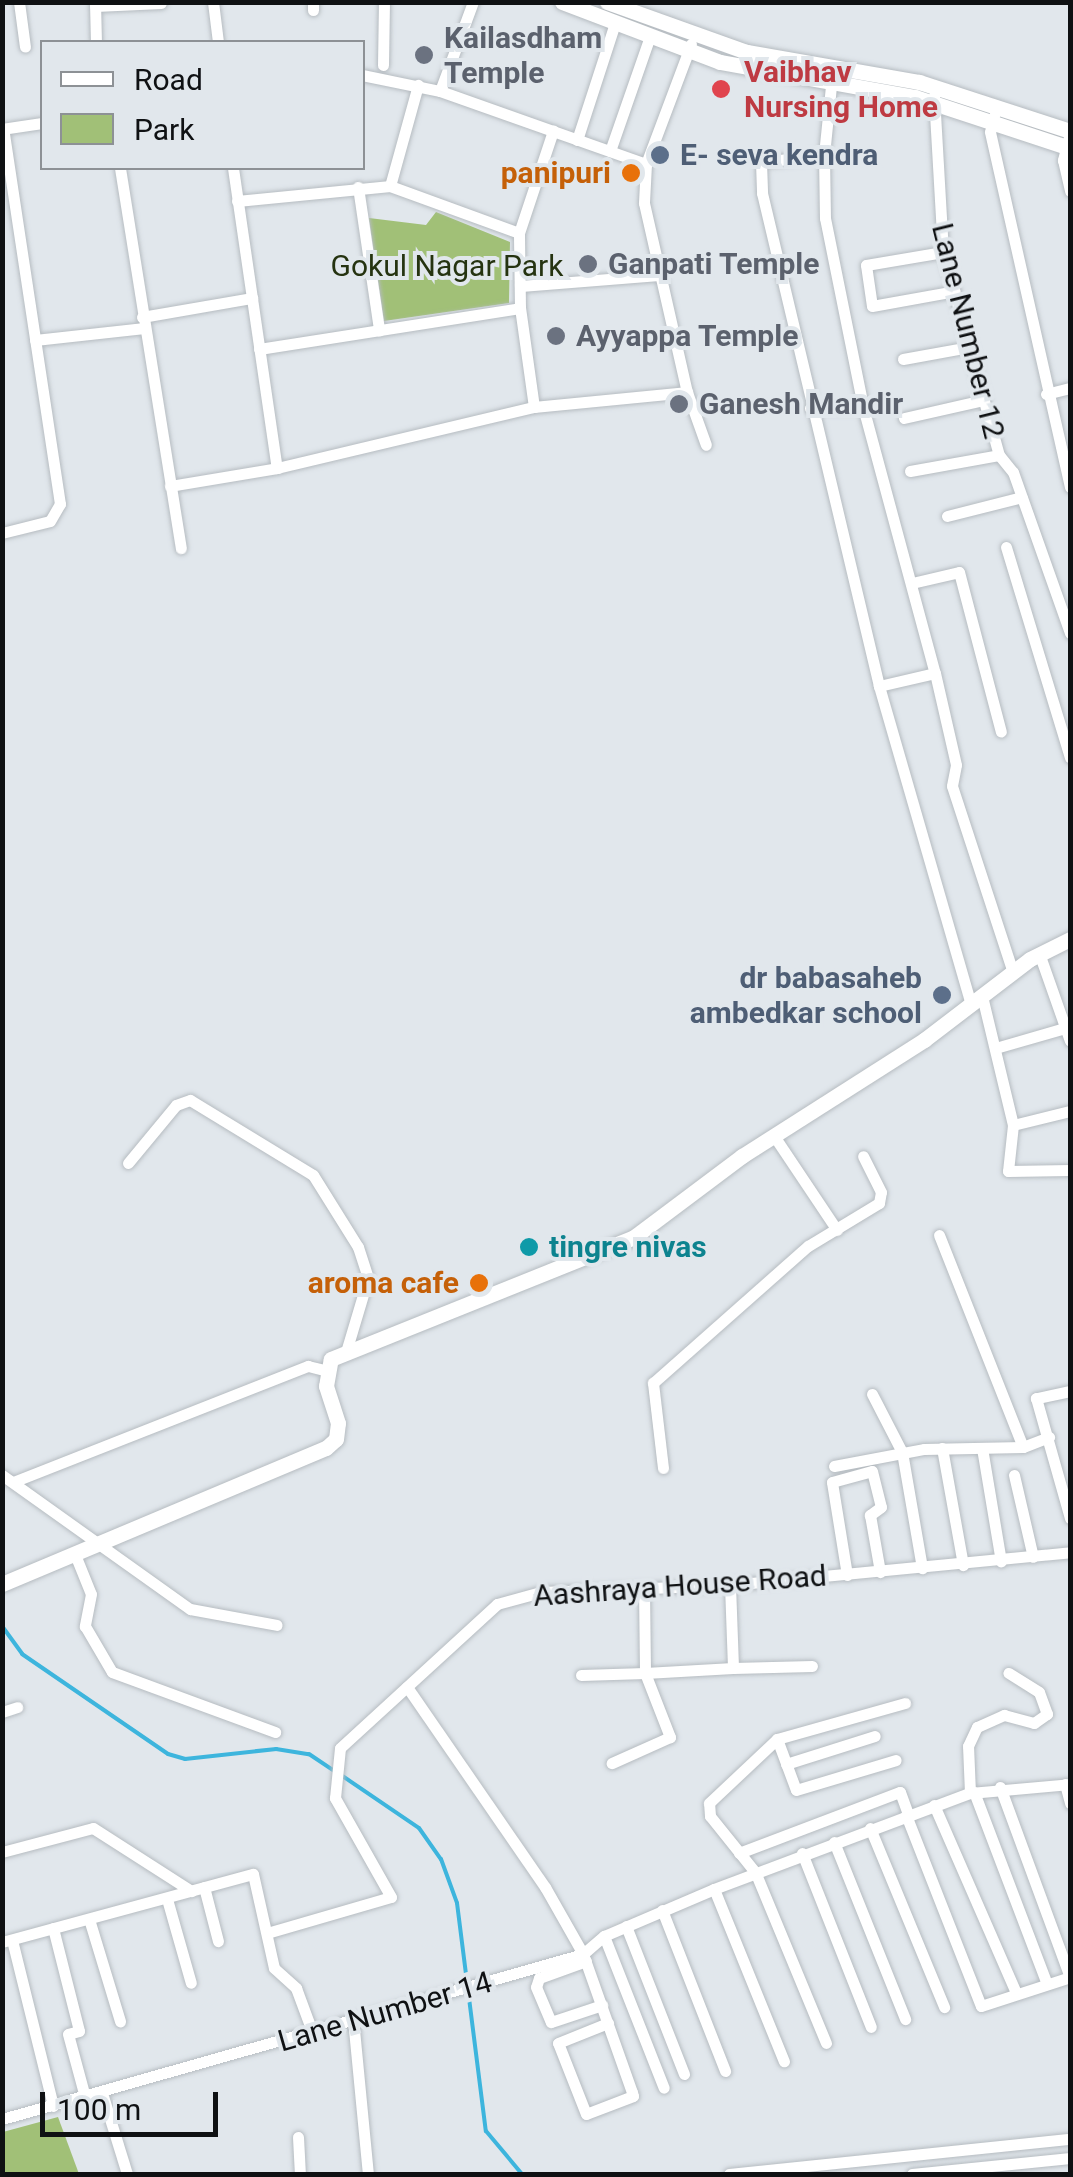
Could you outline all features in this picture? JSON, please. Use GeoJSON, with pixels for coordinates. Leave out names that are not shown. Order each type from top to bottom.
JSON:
{"type":"FeatureCollection","features":[{"type":"Feature","properties":{"kind":"street"},"geometry":{"type":"LineString","coordinates":[[19,2],[25,46]]}},
{"type":"Feature","properties":{"kind":"street"},"geometry":{"type":"LineString","coordinates":[[214,2],[218,40]]}},
{"type":"Feature","properties":{"kind":"street"},"geometry":{"type":"LineString","coordinates":[[384,2],[384,65]]}},
{"type":"Feature","properties":{"kind":"street"},"geometry":{"type":"LineString","coordinates":[[440,91],[473,2]]}},
{"type":"Feature","properties":{"kind":"street"},"geometry":{"type":"LineString","coordinates":[[562,2],[650,36],[832,75],[935,87],[995,115],[1069,139],[1070,191]]}},
{"type":"Feature","properties":{"kind":"street"},"geometry":{"type":"LineString","coordinates":[[607,2],[692,43]]}},
{"type":"Feature","properties":{"kind":"street"},"geometry":{"type":"LineString","coordinates":[[96,40],[95,4],[161,3]]}},
{"type":"Feature","properties":{"kind":"street"},"geometry":{"type":"LineString","coordinates":[[576,140],[615,23]]}},
{"type":"Feature","properties":{"kind":"street"},"geometry":{"type":"LineString","coordinates":[[610,151],[650,36]]}},
{"type":"Feature","properties":{"kind":"street"},"geometry":{"type":"LineString","coordinates":[[692,43],[646,164],[644,202],[687,392],[706,444]]}},
{"type":"Feature","properties":{"kind":"street"},"geometry":{"type":"LineString","coordinates":[[832,75],[824,155],[828,232],[863,408],[935,673],[956,765],[952,786],[1013,973]]}},
{"type":"Feature","properties":{"kind":"street"},"geometry":{"type":"LineString","coordinates":[[365,76],[440,91],[646,164]]}},
{"type":"Feature","properties":{"kind":"street"},"geometry":{"type":"LineString","coordinates":[[886,82],[934,104],[995,115]]}},
{"type":"Feature","properties":{"kind":"street"},"geometry":{"type":"LineString","coordinates":[[390,186],[418,85]]}},
{"type":"Feature","properties":{"kind":"street","name":"Lane Number 12"},"geometry":{"type":"LineString","coordinates":[[935,87],[943,252],[999,455],[1022,498],[1070,633]]}},
{"type":"Feature","properties":{"kind":"street"},"geometry":{"type":"LineString","coordinates":[[995,115],[1046,394],[1070,488]]}},
{"type":"Feature","properties":{"kind":"street"},"geometry":{"type":"LineString","coordinates":[[2,532],[50,521],[60,504],[3,129],[40,124]]}},
{"type":"Feature","properties":{"kind":"street"},"geometry":{"type":"LineString","coordinates":[[534,407],[520,308],[519,233],[552,131]]}},
{"type":"Feature","properties":{"kind":"street"},"geometry":{"type":"LineString","coordinates":[[824,155],[762,162],[762,193],[810,408],[878,686],[976,1000],[999,1047],[1013,1125],[1008,1172],[1070,1170]]}},
{"type":"Feature","properties":{"kind":"street"},"geometry":{"type":"LineString","coordinates":[[120,170],[180,548]]}},
{"type":"Feature","properties":{"kind":"street"},"geometry":{"type":"LineString","coordinates":[[233,170],[277,468]]}},
{"type":"Feature","properties":{"kind":"street"},"geometry":{"type":"LineString","coordinates":[[237,202],[390,186],[519,233]]}},
{"type":"Feature","properties":{"kind":"street"},"geometry":{"type":"LineString","coordinates":[[358,187],[379,330]]}},
{"type":"Feature","properties":{"kind":"street"},"geometry":{"type":"LineString","coordinates":[[2,236],[19,234]]}},
{"type":"Feature","properties":{"kind":"street"},"geometry":{"type":"LineString","coordinates":[[943,252],[866,264],[872,306],[954,290]]}},
{"type":"Feature","properties":{"kind":"street"},"geometry":{"type":"LineString","coordinates":[[520,286],[660,275]]}},
{"type":"Feature","properties":{"kind":"street"},"geometry":{"type":"LineString","coordinates":[[35,340],[252,298]]}},
{"type":"Feature","properties":{"kind":"street"},"geometry":{"type":"LineString","coordinates":[[259,349],[520,308]]}},
{"type":"Feature","properties":{"kind":"street"},"geometry":{"type":"LineString","coordinates":[[903,360],[970,347]]}},
{"type":"Feature","properties":{"kind":"street"},"geometry":{"type":"LineString","coordinates":[[1046,394],[1070,388]]}},
{"type":"Feature","properties":{"kind":"street"},"geometry":{"type":"LineString","coordinates":[[170,486],[277,468],[534,407],[687,392]]}},
{"type":"Feature","properties":{"kind":"street"},"geometry":{"type":"LineString","coordinates":[[904,418],[984,400]]}},
{"type":"Feature","properties":{"kind":"street"},"geometry":{"type":"LineString","coordinates":[[810,408],[863,408]]}},
{"type":"Feature","properties":{"kind":"street"},"geometry":{"type":"LineString","coordinates":[[910,471],[999,455]]}},
{"type":"Feature","properties":{"kind":"street"},"geometry":{"type":"LineString","coordinates":[[947,516],[1022,498]]}},
{"type":"Feature","properties":{"kind":"street"},"geometry":{"type":"LineString","coordinates":[[1006,547],[1070,757]]}},
{"type":"Feature","properties":{"kind":"street"},"geometry":{"type":"LineString","coordinates":[[912,583],[958,572],[1000,732]]}},
{"type":"Feature","properties":{"kind":"street"},"geometry":{"type":"LineString","coordinates":[[878,686],[935,673]]}},
{"type":"Feature","properties":{"kind":"street"},"geometry":{"type":"LineString","coordinates":[[324,1370],[346,1352],[634,1237],[1040,953],[1070,939]]}},
{"type":"Feature","properties":{"kind":"street"},"geometry":{"type":"LineString","coordinates":[[1040,953],[1070,1041]]}},
{"type":"Feature","properties":{"kind":"street"},"geometry":{"type":"LineString","coordinates":[[999,1047],[1065,1028]]}},
{"type":"Feature","properties":{"kind":"street"},"geometry":{"type":"LineString","coordinates":[[128,1163],[176,1105],[190,1100],[313,1175],[358,1247],[368,1278],[346,1352]]}},
{"type":"Feature","properties":{"kind":"street"},"geometry":{"type":"LineString","coordinates":[[1013,1125],[1070,1111]]}},
{"type":"Feature","properties":{"kind":"street"},"geometry":{"type":"LineString","coordinates":[[774,1136],[837,1230]]}},
{"type":"Feature","properties":{"kind":"street"},"geometry":{"type":"LineString","coordinates":[[663,1468],[652,1383],[787,1263],[881,1198],[862,1156]]}},
{"type":"Feature","properties":{"kind":"street"},"geometry":{"type":"LineString","coordinates":[[939,1235],[1023,1447]]}},
{"type":"Feature","properties":{"kind":"street"},"geometry":{"type":"LineString","coordinates":[[8,1479],[308,1366],[324,1370]]}},
{"type":"Feature","properties":{"kind":"street"},"geometry":{"type":"LineString","coordinates":[[2,1584],[326,1448],[336,1440],[338,1423],[324,1370]]}},
{"type":"Feature","properties":{"kind":"street"},"geometry":{"type":"LineString","coordinates":[[1070,1390],[1036,1398],[1070,1518]]}},
{"type":"Feature","properties":{"kind":"street"},"geometry":{"type":"LineString","coordinates":[[872,1394],[902,1452],[922,1568]]}},
{"type":"Feature","properties":{"kind":"street"},"geometry":{"type":"LineString","coordinates":[[834,1466],[902,1452],[1023,1447],[1049,1437]]}},
{"type":"Feature","properties":{"kind":"street"},"geometry":{"type":"LineString","coordinates":[[942,1448],[963,1564]]}},
{"type":"Feature","properties":{"kind":"street"},"geometry":{"type":"LineString","coordinates":[[982,1448],[1002,1561]]}},
{"type":"Feature","properties":{"kind":"street"},"geometry":{"type":"LineString","coordinates":[[847,1575],[832,1482],[872,1471],[881,1507],[870,1514],[880,1572]]}},
{"type":"Feature","properties":{"kind":"street"},"geometry":{"type":"LineString","coordinates":[[1014,1475],[1033,1557]]}},
{"type":"Feature","properties":{"kind":"street"},"geometry":{"type":"LineString","coordinates":[[8,1479],[190,1609],[276,1625]]}},
{"type":"Feature","properties":{"kind":"street"},"geometry":{"type":"LineString","coordinates":[[74,1552],[91,1594],[85,1626],[112,1672],[275,1732]]}},
{"type":"Feature","properties":{"kind":"street","name":"Aashraya House Road"},"geometry":{"type":"LineString","coordinates":[[267,1933],[391,1897],[334,1798],[340,1748],[497,1604],[541,1592],[730,1585],[1070,1552]]}},
{"type":"Feature","properties":{"kind":"street"},"geometry":{"type":"LineString","coordinates":[[730,1585],[732,1668]]}},
{"type":"Feature","properties":{"kind":"street"},"geometry":{"type":"LineString","coordinates":[[612,1764],[670,1739],[645,1673],[644,1588]]}},
{"type":"Feature","properties":{"kind":"street"},"geometry":{"type":"LineString","coordinates":[[581,1675],[812,1666]]}},
{"type":"Feature","properties":{"kind":"street"},"geometry":{"type":"LineString","coordinates":[[1008,1673],[1039,1692],[1047,1714],[1034,1723],[1004,1715],[977,1727],[968,1746],[972,1792],[1047,1984]]}},
{"type":"Feature","properties":{"kind":"street"},"geometry":{"type":"LineString","coordinates":[[407,1687],[545,1887],[584,1958],[602,2006],[608,2023],[633,2096],[586,2114],[558,2043],[608,2023]]}},
{"type":"Feature","properties":{"kind":"street"},"geometry":{"type":"LineString","coordinates":[[826,2043],[755,1872],[710,1816],[709,1803],[778,1739],[905,1703]]}},
{"type":"Feature","properties":{"kind":"street"},"geometry":{"type":"LineString","coordinates":[[2,1712],[17,1707]]}},
{"type":"Feature","properties":{"kind":"street"},"geometry":{"type":"LineString","coordinates":[[786,1764],[874,1736]]}},
{"type":"Feature","properties":{"kind":"street"},"geometry":{"type":"LineString","coordinates":[[778,1739],[796,1790],[896,1760]]}},
{"type":"Feature","properties":{"kind":"street"},"geometry":{"type":"LineString","coordinates":[[1068,1784],[1070,1802]]}},
{"type":"Feature","properties":{"kind":"street","name":"Lane Number 14"},"geometry":{"type":"LineString","coordinates":[[2,2120],[313,2034],[353,2019],[584,1958],[604,1936],[662,1910],[802,1853],[972,1792],[1068,1784]]}},
{"type":"Feature","properties":{"kind":"street"},"geometry":{"type":"LineString","coordinates":[[739,1853],[900,1792],[981,2006],[1070,1977],[1000,1787]]}},
{"type":"Feature","properties":{"kind":"street"},"geometry":{"type":"LineString","coordinates":[[934,1805],[1016,1993]]}},
{"type":"Feature","properties":{"kind":"street"},"geometry":{"type":"LineString","coordinates":[[2,1852],[93,1828],[197,1889],[218,1941]]}},
{"type":"Feature","properties":{"kind":"street"},"geometry":{"type":"LineString","coordinates":[[870,1828],[944,2007]]}},
{"type":"Feature","properties":{"kind":"street"},"geometry":{"type":"LineString","coordinates":[[834,1842],[905,2019]]}},
{"type":"Feature","properties":{"kind":"street"},"geometry":{"type":"LineString","coordinates":[[802,1853],[872,2027]]}},
{"type":"Feature","properties":{"kind":"street"},"geometry":{"type":"LineString","coordinates":[[53,2106],[7,1941],[52,1928],[253,1874],[274,1968],[296,1988],[313,2034]]}},
{"type":"Feature","properties":{"kind":"street"},"geometry":{"type":"LineString","coordinates":[[714,1888],[784,2060]]}},
{"type":"Feature","properties":{"kind":"street"},"geometry":{"type":"LineString","coordinates":[[168,1898],[191,1984]]}},
{"type":"Feature","properties":{"kind":"street"},"geometry":{"type":"LineString","coordinates":[[662,1910],[725,2071]]}},
{"type":"Feature","properties":{"kind":"street"},"geometry":{"type":"LineString","coordinates":[[89,1918],[120,2021]]}},
{"type":"Feature","properties":{"kind":"street"},"geometry":{"type":"LineString","coordinates":[[626,1926],[684,2074]]}},
{"type":"Feature","properties":{"kind":"street"},"geometry":{"type":"LineString","coordinates":[[52,1928],[79,2031],[68,2034],[85,2097]]}},
{"type":"Feature","properties":{"kind":"street"},"geometry":{"type":"LineString","coordinates":[[604,1936],[664,2088]]}},
{"type":"Feature","properties":{"kind":"street"},"geometry":{"type":"LineString","coordinates":[[584,1958],[539,1978],[536,1986],[551,2022],[602,2006]]}},
{"type":"Feature","properties":{"kind":"street"},"geometry":{"type":"LineString","coordinates":[[353,2019],[368,2174]]}},
{"type":"Feature","properties":{"kind":"street"},"geometry":{"type":"LineString","coordinates":[[102,2093],[127,2174]]}},
{"type":"Feature","properties":{"kind":"street"},"geometry":{"type":"LineString","coordinates":[[298,2137],[300,2174]]}},
{"type":"Feature","properties":{"kind":"street"},"geometry":{"type":"LineString","coordinates":[[729,2174],[1070,2139]]}},
{"type":"Feature","properties":{"kind":"street"},"geometry":{"type":"LineString","coordinates":[[912,2174],[1070,2158]]}},
{"type":"Feature","properties":{"kind":"green space","name":"Gokul Nagar Park"},"geometry":{"type":"Polygon","coordinates":[[[436,212],[510,242],[509,303],[384,321],[369,218],[426,225],[436,212]]]}},
{"type":"Feature","properties":{"kind":"green space"},"geometry":{"type":"Polygon","coordinates":[[[58,2117],[79,2174],[3,2174],[3,2132],[58,2117]]]}},
{"type":"Feature","properties":{"kind":"waterway"},"geometry":{"type":"LineString","coordinates":[[2,1626],[22,1654],[168,1754],[185,1759],[276,1749],[309,1754],[333,1770]]}},
{"type":"Feature","properties":{"kind":"waterway"},"geometry":{"type":"LineString","coordinates":[[341,1775],[419,1828],[441,1859],[457,1903],[486,2131],[522,2174]]}},
{"type":"Feature","properties":{"kind":"place","name":"Kailasdham Temple"},"geometry":{"type":"Point","coordinates":[424,55]}},
{"type":"Feature","properties":{"kind":"place","name":"Vaibhav Nursing Home"},"geometry":{"type":"Point","coordinates":[721,89]}},
{"type":"Feature","properties":{"kind":"place","name":"E- seva kendra"},"geometry":{"type":"Point","coordinates":[660,155]}},
{"type":"Feature","properties":{"kind":"place","name":"panipuri"},"geometry":{"type":"Point","coordinates":[631,173]}},
{"type":"Feature","properties":{"kind":"place","name":"Ganpati Temple"},"geometry":{"type":"Point","coordinates":[588,264]}},
{"type":"Feature","properties":{"kind":"place","name":"Ayyappa Temple"},"geometry":{"type":"Point","coordinates":[556,336]}},
{"type":"Feature","properties":{"kind":"place","name":"Ganesh Mandir"},"geometry":{"type":"Point","coordinates":[679,404]}},
{"type":"Feature","properties":{"kind":"place","name":"dr babasaheb ambedkar school"},"geometry":{"type":"Point","coordinates":[942,995]}},
{"type":"Feature","properties":{"kind":"place","name":"tingre nivas"},"geometry":{"type":"Point","coordinates":[529,1247]}},
{"type":"Feature","properties":{"kind":"place","name":"aroma cafe"},"geometry":{"type":"Point","coordinates":[479,1283]}}]}
